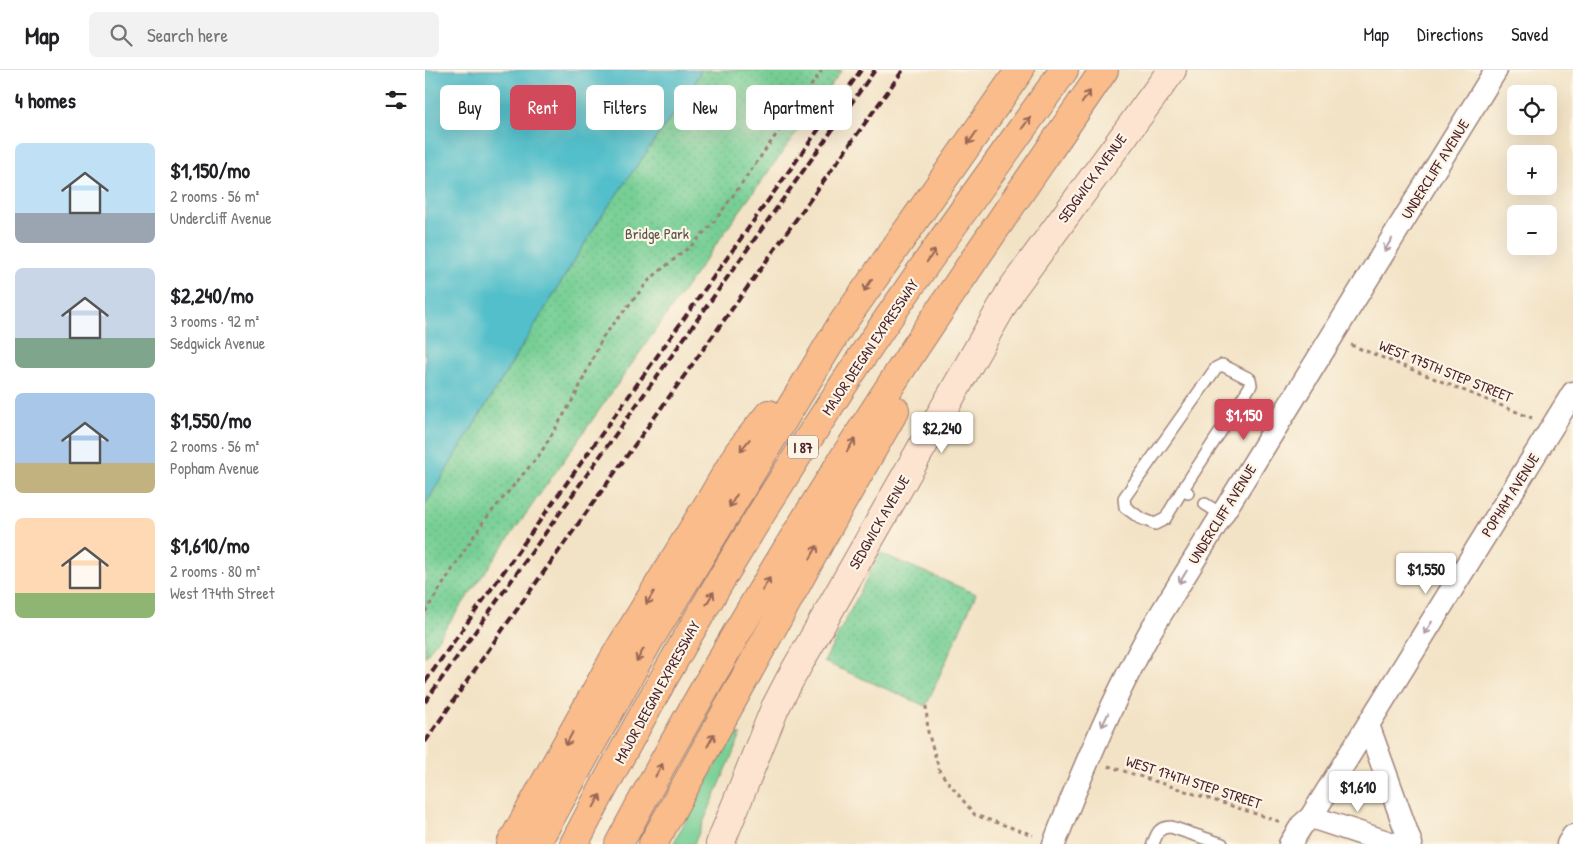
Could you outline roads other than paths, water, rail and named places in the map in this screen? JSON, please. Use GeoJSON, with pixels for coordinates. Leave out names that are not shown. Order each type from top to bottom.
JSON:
{"type":"FeatureCollection","features":[{"type":"Feature","properties":{"kind":"highway","name":"MAJOR DEEGAN EXPRESSWAY"},"geometry":{"type":"LineString","coordinates":[[536,844],[648,642],[841,325],[1020,70]]}},
{"type":"Feature","properties":{"kind":"highway","name":"MAJOR DEEGAN EXPRESSWAY"},"geometry":{"type":"LineString","coordinates":[[574,844],[691,631],[803,447],[897,304],[1064,70]]}},
{"type":"Feature","properties":{"kind":"highway"},"geometry":{"type":"LineString","coordinates":[[619,844],[690,714],[817,500],[917,344],[1105,70]]}},
{"type":"Feature","properties":{"kind":"highway"},"geometry":{"type":"LineString","coordinates":[[653,844],[840,505],[921,366],[1068,124]]}},
{"type":"Feature","properties":{"kind":"highway"},"geometry":{"type":"LineString","coordinates":[[511,844],[617,653],[738,453],[841,325]]}},
{"type":"Feature","properties":{"kind":"main road","name":"SEDGWICK AVENUE"},"geometry":{"type":"LineString","coordinates":[[720,844],[775,708],[789,681],[1012,289],[1172,70]]}},
{"type":"Feature","properties":{"kind":"street","name":"UNDERCLIFF AVENUE"},"geometry":{"type":"LineString","coordinates":[[1054,844],[1090,754],[1127,675],[1213,509],[1497,70]]}},
{"type":"Feature","properties":{"kind":"street","name":"POPHAM AVENUE"},"geometry":{"type":"LineString","coordinates":[[1290,844],[1302,825],[1311,817],[1368,725],[1566,421],[1573,393]]}},
{"type":"Feature","properties":{"kind":"street"},"geometry":{"type":"LineString","coordinates":[[1368,725],[1411,844]]}},
{"type":"Feature","properties":{"kind":"street"},"geometry":{"type":"LineString","coordinates":[[1311,817],[1393,844]]}},
{"type":"Feature","properties":{"kind":"street"},"geometry":{"type":"LineString","coordinates":[[1568,844],[1573,836]]}},
{"type":"Feature","properties":{"kind":"lane"},"geometry":{"type":"LineString","coordinates":[[1222,366],[1250,379],[1251,384],[1186,491],[1165,519],[1155,524],[1140,518],[1125,507],[1124,498],[1215,368],[1222,366]]}},
{"type":"Feature","properties":{"kind":"lane"},"geometry":{"type":"LineString","coordinates":[[1153,844],[1158,831],[1166,827],[1221,844]]}},
{"type":"Feature","properties":{"kind":"water"},"geometry":{"type":"Polygon","coordinates":[[[425,70],[701,70],[693,85],[674,85],[674,112],[664,127],[664,85],[586,85],[586,130],[662,130],[601,217],[425,505],[425,70]]]}},
{"type":"Feature","properties":{"kind":"railway"},"geometry":{"type":"LineString","coordinates":[[425,682],[861,70]]}},
{"type":"Feature","properties":{"kind":"railway"},"geometry":{"type":"LineString","coordinates":[[425,702],[875,70]]}},
{"type":"Feature","properties":{"kind":"railway"},"geometry":{"type":"LineString","coordinates":[[425,742],[503,629],[903,70]]}},
{"type":"Feature","properties":{"kind":"park label","name":"Bridge Park"},"geometry":{"type":"Point","coordinates":[657,233]}}]}
